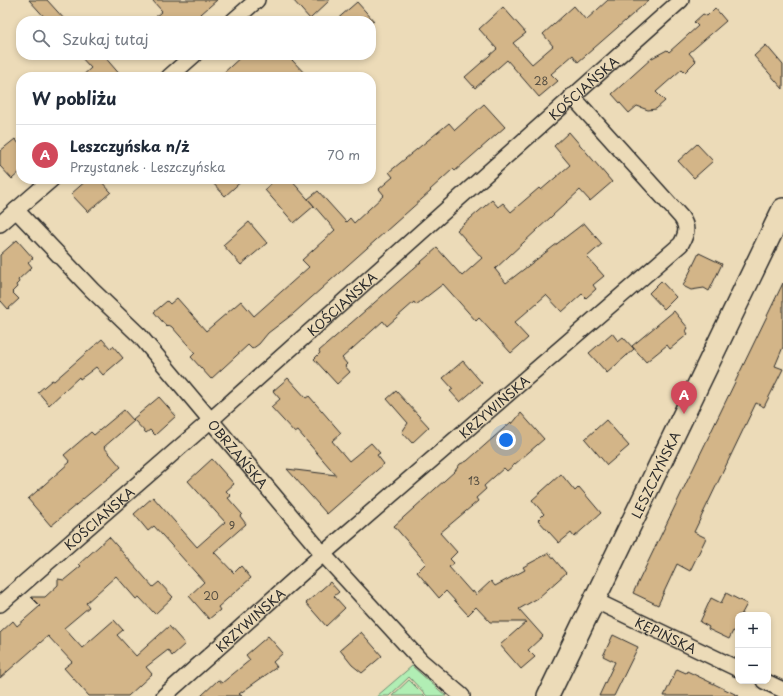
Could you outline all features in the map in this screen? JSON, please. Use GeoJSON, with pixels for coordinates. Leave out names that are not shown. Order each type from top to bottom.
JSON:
{"type":"FeatureCollection","features":[{"type":"Feature","properties":{"kind":"street"},"geometry":{"type":"LineString","coordinates":[[239,16],[257,0]]}},
{"type":"Feature","properties":{"kind":"street","name":"KOŚCIAŃSKA"},"geometry":{"type":"LineString","coordinates":[[0,604],[211,419],[681,0]]}},
{"type":"Feature","properties":{"kind":"street"},"geometry":{"type":"LineString","coordinates":[[175,72],[188,60]]}},
{"type":"Feature","properties":{"kind":"street","name":"KRZYWIŃSKA"},"geometry":{"type":"LineString","coordinates":[[164,696],[323,554],[681,244],[686,235],[687,226],[681,217],[572,96]]}},
{"type":"Feature","properties":{"kind":"street"},"geometry":{"type":"LineString","coordinates":[[0,224],[46,184]]}},
{"type":"Feature","properties":{"kind":"street","name":"LESZCZYŃSKA"},"geometry":{"type":"LineString","coordinates":[[548,696],[783,209]]}},
{"type":"Feature","properties":{"kind":"street","name":"OBRZAŃSKA"},"geometry":{"type":"LineString","coordinates":[[16,210],[92,290],[140,336],[323,554],[421,661],[462,696]]}},
{"type":"Feature","properties":{"kind":"street","name":"KĘPIŃSKA"},"geometry":{"type":"LineString","coordinates":[[594,600],[735,668]]}},
{"type":"Feature","properties":{"kind":"street"},"geometry":{"type":"LineString","coordinates":[[770,684],[783,690]]}},
{"type":"Feature","properties":{"kind":"green space"},"geometry":{"type":"Polygon","coordinates":[[[412,666],[446,696],[427,696],[409,677],[389,696],[377,696],[412,666]]]}},
{"type":"Feature","properties":{"kind":"green space"},"geometry":{"type":"Polygon","coordinates":[[[409,680],[425,696],[392,696],[409,680]]]}},
{"type":"Feature","properties":{"kind":"building"},"geometry":{"type":"Polygon","coordinates":[[[29,0],[47,0],[61,16],[43,16],[29,0]]]}},
{"type":"Feature","properties":{"kind":"building"},"geometry":{"type":"Polygon","coordinates":[[[152,0],[217,0],[199,16],[156,16],[162,11],[152,0]]]}},
{"type":"Feature","properties":{"kind":"building"},"geometry":{"type":"Polygon","coordinates":[[[293,0],[330,0],[313,16],[307,16],[293,0]]]}},
{"type":"Feature","properties":{"kind":"building"},"geometry":{"type":"Polygon","coordinates":[[[608,0],[649,0],[578,62],[573,55],[551,74],[558,81],[539,97],[507,60],[475,88],[465,77],[497,49],[479,29],[503,7],[526,33],[513,43],[532,64],[553,46],[543,34],[574,6],[586,20],[608,0]]]}},
{"type":"Feature","properties":{"kind":"building"},"geometry":{"type":"Polygon","coordinates":[[[357,2],[370,16],[341,16],[357,2]]]}},
{"type":"Feature","properties":{"kind":"building"},"geometry":{"type":"Polygon","coordinates":[[[715,8],[726,21],[689,53],[696,61],[685,72],[682,69],[656,92],[665,101],[656,109],[648,110],[637,106],[629,113],[612,94],[652,58],[667,50],[669,52],[698,26],[694,22],[703,14],[707,16],[715,8]]]}},
{"type":"Feature","properties":{"kind":"building"},"geometry":{"type":"Polygon","coordinates":[[[766,45],[783,65],[783,89],[754,56],[766,45]]]}},
{"type":"Feature","properties":{"kind":"building"},"geometry":{"type":"Polygon","coordinates":[[[84,60],[107,60],[118,72],[87,72],[91,68],[84,60]]]}},
{"type":"Feature","properties":{"kind":"building"},"geometry":{"type":"Polygon","coordinates":[[[238,60],[292,60],[303,72],[224,72],[238,60]]]}},
{"type":"Feature","properties":{"kind":"building"},"geometry":{"type":"Polygon","coordinates":[[[484,104],[505,127],[455,171],[453,169],[430,190],[431,191],[293,314],[268,333],[259,344],[252,349],[248,345],[211,379],[191,357],[195,353],[172,327],[169,325],[167,327],[154,312],[167,301],[170,304],[177,298],[206,331],[241,301],[254,316],[309,267],[302,260],[335,230],[308,199],[318,191],[346,222],[350,218],[354,223],[384,195],[379,189],[393,177],[389,172],[449,123],[455,130],[484,104]]]}},
{"type":"Feature","properties":{"kind":"building"},"geometry":{"type":"Polygon","coordinates":[[[569,132],[612,182],[590,201],[580,190],[495,269],[506,283],[584,223],[602,244],[587,257],[604,276],[593,285],[596,289],[586,298],[582,294],[562,312],[546,295],[514,323],[528,338],[511,353],[479,318],[476,321],[443,284],[416,305],[414,302],[387,326],[383,321],[342,358],[347,364],[345,366],[350,372],[337,384],[314,359],[320,353],[319,351],[437,248],[462,276],[482,258],[457,230],[492,200],[498,207],[503,203],[511,212],[539,188],[541,190],[570,165],[554,146],[569,132]]]}},
{"type":"Feature","properties":{"kind":"building"},"geometry":{"type":"Polygon","coordinates":[[[15,139],[16,140],[16,175],[12,179],[0,166],[0,151],[15,139]]]}},
{"type":"Feature","properties":{"kind":"building"},"geometry":{"type":"Polygon","coordinates":[[[697,144],[713,161],[694,178],[678,161],[697,144]]]}},
{"type":"Feature","properties":{"kind":"building"},"geometry":{"type":"Polygon","coordinates":[[[82,184],[104,184],[111,192],[88,212],[71,194],[82,184]]]}},
{"type":"Feature","properties":{"kind":"building"},"geometry":{"type":"Polygon","coordinates":[[[214,184],[238,184],[225,196],[214,184]]]}},
{"type":"Feature","properties":{"kind":"building"},"geometry":{"type":"Polygon","coordinates":[[[270,184],[294,184],[314,206],[294,223],[265,190],[270,184]]]}},
{"type":"Feature","properties":{"kind":"building"},"geometry":{"type":"Polygon","coordinates":[[[249,222],[267,243],[241,265],[223,245],[249,222]]]}},
{"type":"Feature","properties":{"kind":"building"},"geometry":{"type":"Polygon","coordinates":[[[17,240],[33,258],[28,262],[32,267],[18,280],[19,282],[16,285],[17,287],[12,292],[19,299],[8,309],[1,301],[0,302],[0,255],[17,240]]]}},
{"type":"Feature","properties":{"kind":"building"},"geometry":{"type":"Polygon","coordinates":[[[699,253],[722,264],[709,291],[704,288],[691,290],[683,286],[699,253]]]}},
{"type":"Feature","properties":{"kind":"building"},"geometry":{"type":"Polygon","coordinates":[[[661,281],[676,297],[664,309],[649,293],[661,281]]]}},
{"type":"Feature","properties":{"kind":"building"},"geometry":{"type":"Polygon","coordinates":[[[783,283],[783,347],[775,366],[783,369],[764,407],[756,403],[694,532],[706,538],[690,571],[677,564],[658,605],[633,593],[783,283]]]}},
{"type":"Feature","properties":{"kind":"building"},"geometry":{"type":"Polygon","coordinates":[[[674,311],[688,328],[686,331],[688,334],[670,349],[667,345],[646,362],[632,346],[674,311]]]}},
{"type":"Feature","properties":{"kind":"building"},"geometry":{"type":"Polygon","coordinates":[[[612,333],[618,341],[623,337],[634,349],[607,373],[589,353],[612,333]]]}},
{"type":"Feature","properties":{"kind":"building"},"geometry":{"type":"Polygon","coordinates":[[[102,339],[111,349],[113,346],[123,358],[103,375],[96,367],[80,379],[79,377],[49,405],[38,392],[52,380],[54,381],[102,339]]]}},
{"type":"Feature","properties":{"kind":"building"},"geometry":{"type":"Polygon","coordinates":[[[463,361],[482,383],[460,402],[450,391],[453,389],[443,378],[463,361]]]}},
{"type":"Feature","properties":{"kind":"building"},"geometry":{"type":"Polygon","coordinates":[[[288,378],[306,398],[309,396],[341,433],[332,441],[349,461],[371,443],[380,453],[377,455],[384,464],[327,514],[287,469],[336,475],[298,431],[295,433],[271,407],[280,399],[273,391],[288,378]]]}},
{"type":"Feature","properties":{"kind":"building"},"geometry":{"type":"Polygon","coordinates":[[[396,391],[429,427],[412,443],[402,432],[408,423],[387,399],[396,391]]]}},
{"type":"Feature","properties":{"kind":"building"},"geometry":{"type":"Polygon","coordinates":[[[159,397],[176,416],[155,435],[150,430],[146,433],[133,419],[159,397]]]}},
{"type":"Feature","properties":{"kind":"building"},"geometry":{"type":"Polygon","coordinates":[[[124,410],[134,421],[104,447],[121,467],[51,526],[28,499],[70,462],[64,455],[91,432],[94,435],[124,410]]]}},
{"type":"Feature","properties":{"kind":"building"},"geometry":{"type":"Polygon","coordinates":[[[521,413],[544,439],[507,471],[504,468],[484,486],[486,489],[476,498],[478,501],[440,533],[457,552],[450,559],[454,563],[449,567],[472,593],[473,591],[476,595],[491,581],[495,586],[525,570],[523,567],[549,553],[566,573],[538,598],[519,609],[543,636],[528,650],[535,657],[521,669],[500,645],[526,622],[490,622],[476,607],[468,615],[446,591],[439,598],[417,572],[426,563],[394,526],[455,471],[460,464],[467,461],[511,422],[512,424],[521,413]]]}},
{"type":"Feature","properties":{"kind":"building"},"geometry":{"type":"Polygon","coordinates":[[[606,420],[629,446],[607,465],[585,439],[606,420]]]}},
{"type":"Feature","properties":{"kind":"building"},"geometry":{"type":"Polygon","coordinates":[[[212,459],[234,484],[226,491],[231,496],[228,498],[242,514],[240,516],[246,524],[214,552],[234,573],[241,566],[251,578],[218,607],[220,610],[209,619],[189,596],[204,582],[154,526],[148,531],[134,514],[153,497],[197,547],[225,522],[188,481],[212,459]]]}},
{"type":"Feature","properties":{"kind":"building"},"geometry":{"type":"Polygon","coordinates":[[[561,474],[575,491],[579,487],[601,513],[574,537],[571,533],[559,543],[538,520],[544,514],[532,500],[561,474]]]}},
{"type":"Feature","properties":{"kind":"building"},"geometry":{"type":"Polygon","coordinates":[[[109,537],[153,587],[159,582],[173,597],[155,614],[139,597],[136,599],[116,576],[86,603],[89,607],[64,628],[82,648],[114,620],[123,630],[117,635],[136,656],[169,626],[185,644],[172,656],[168,650],[146,667],[152,674],[128,696],[89,696],[64,668],[72,662],[48,636],[0,678],[0,633],[13,621],[17,626],[40,606],[31,597],[45,597],[58,585],[58,579],[64,580],[81,566],[79,564],[109,537]]]}},
{"type":"Feature","properties":{"kind":"building"},"geometry":{"type":"Polygon","coordinates":[[[330,582],[339,592],[334,596],[345,608],[326,626],[306,603],[330,582]]]}},
{"type":"Feature","properties":{"kind":"building"},"geometry":{"type":"Polygon","coordinates":[[[726,593],[747,604],[743,612],[735,612],[735,632],[733,631],[729,639],[708,629],[709,627],[700,622],[711,598],[721,603],[726,593]]]}},
{"type":"Feature","properties":{"kind":"building"},"geometry":{"type":"Polygon","coordinates":[[[361,632],[382,656],[362,673],[352,665],[340,650],[361,632]]]}},
{"type":"Feature","properties":{"kind":"building"},"geometry":{"type":"Polygon","coordinates":[[[613,635],[638,647],[614,696],[599,696],[615,662],[603,656],[613,635]]]}},
{"type":"Feature","properties":{"kind":"building"},"geometry":{"type":"Polygon","coordinates":[[[268,636],[283,653],[273,662],[277,667],[239,694],[242,696],[201,696],[218,680],[222,683],[250,660],[246,655],[268,636]]]}},
{"type":"Feature","properties":{"kind":"building"},"geometry":{"type":"Polygon","coordinates":[[[677,669],[686,673],[687,671],[739,696],[664,696],[677,669]]]}},
{"type":"Feature","properties":{"kind":"place","name":"Leszczyńska n/ż"},"geometry":{"type":"Point","coordinates":[684,414]}}]}
